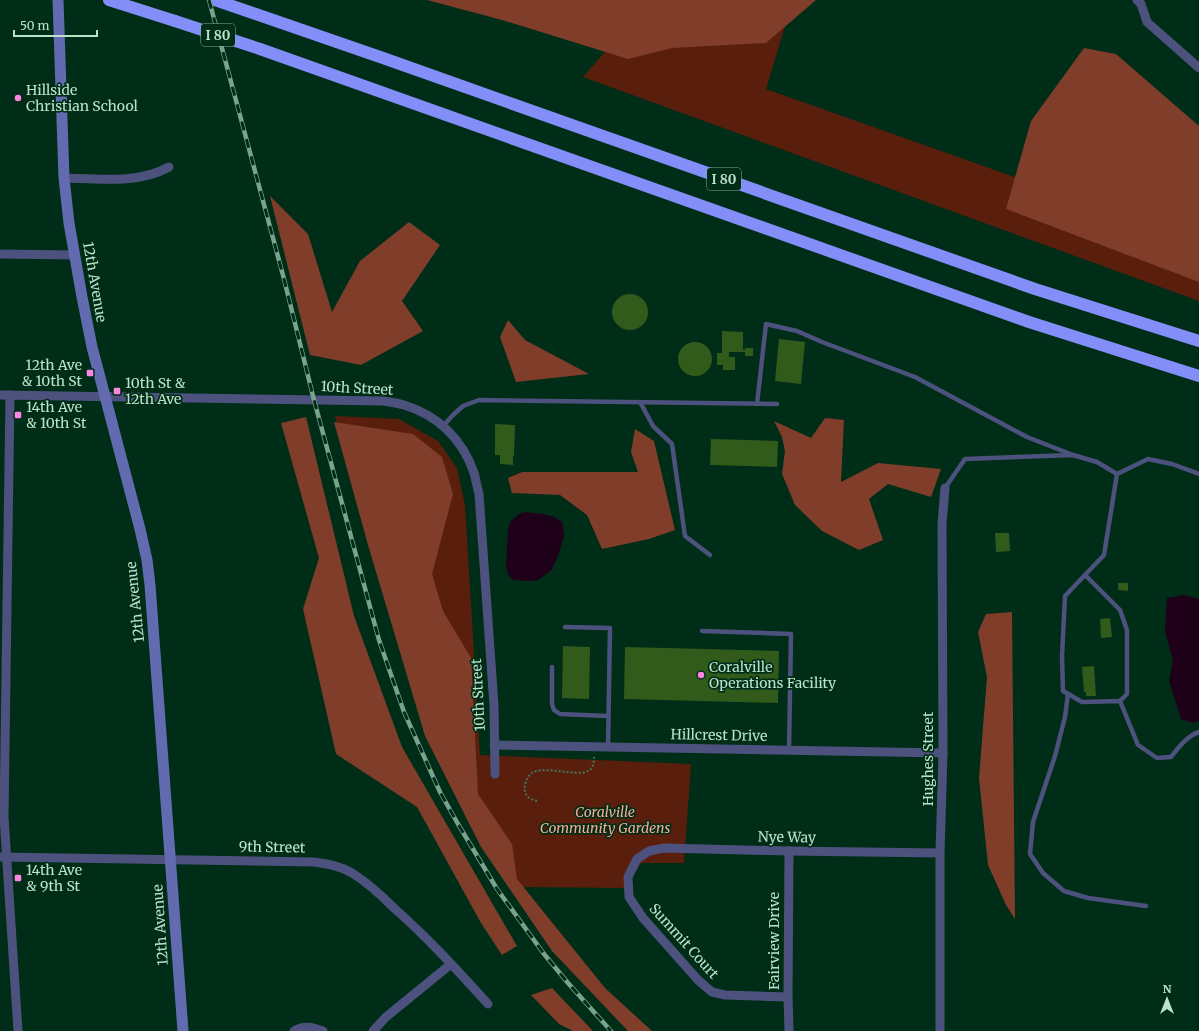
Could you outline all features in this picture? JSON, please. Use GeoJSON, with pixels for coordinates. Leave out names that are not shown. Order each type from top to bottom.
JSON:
{"type":"FeatureCollection","features":[{"type":"Feature","properties":{"kind":"highway","name":"I 80"},"geometry":{"type":"LineString","coordinates":[[109,0],[260,49],[1029,322],[1199,376]]}},
{"type":"Feature","properties":{"kind":"highway","name":"I 80"},"geometry":{"type":"LineString","coordinates":[[215,0],[390,60],[1035,289],[1199,341]]}},
{"type":"Feature","properties":{"kind":"main road","name":"12th Avenue"},"geometry":{"type":"LineString","coordinates":[[58,0],[64,178],[69,222],[89,333],[147,560],[183,1031]]}},
{"type":"Feature","properties":{"kind":"street"},"geometry":{"type":"LineString","coordinates":[[1137,0],[1141,4],[1147,22],[1199,68]]}},
{"type":"Feature","properties":{"kind":"street"},"geometry":{"type":"LineString","coordinates":[[64,178],[124,179],[154,174],[169,167]]}},
{"type":"Feature","properties":{"kind":"street"},"geometry":{"type":"LineString","coordinates":[[0,254],[75,255]]}},
{"type":"Feature","properties":{"kind":"street","name":"10th Street"},"geometry":{"type":"LineString","coordinates":[[0,395],[382,401],[403,405],[421,412],[443,426],[460,444],[467,456],[474,474],[479,494],[493,698],[495,774]]}},
{"type":"Feature","properties":{"kind":"street"},"geometry":{"type":"LineString","coordinates":[[10,395],[3,857],[18,1031]]}},
{"type":"Feature","properties":{"kind":"street","name":"Hughes Street"},"geometry":{"type":"LineString","coordinates":[[940,1031],[940,853],[943,753],[942,524],[945,488]]}},
{"type":"Feature","properties":{"kind":"street","name":"Hillcrest Drive"},"geometry":{"type":"LineString","coordinates":[[494,745],[943,753]]}},
{"type":"Feature","properties":{"kind":"street","name":"Nye Way"},"geometry":{"type":"LineString","coordinates":[[637,859],[649,851],[664,848],[940,853]]}},
{"type":"Feature","properties":{"kind":"street","name":"Fairview Drive"},"geometry":{"type":"LineString","coordinates":[[789,851],[789,1031]]}},
{"type":"Feature","properties":{"kind":"street","name":"9th Street"},"geometry":{"type":"LineString","coordinates":[[3,857],[314,862],[329,864],[342,868],[353,874],[384,898],[419,930],[488,1004]]}},
{"type":"Feature","properties":{"kind":"street","name":"Summit Court"},"geometry":{"type":"LineString","coordinates":[[637,859],[628,877],[629,897],[643,918],[698,980],[712,992],[725,995],[788,997]]}},
{"type":"Feature","properties":{"kind":"street"},"geometry":{"type":"LineString","coordinates":[[373,1031],[386,1017],[451,964]]}},
{"type":"Feature","properties":{"kind":"street"},"geometry":{"type":"LineString","coordinates":[[294,1031],[307,1026],[324,1031]]}},
{"type":"Feature","properties":{"kind":"lane"},"geometry":{"type":"LineString","coordinates":[[757,404],[766,324],[797,331],[822,342],[916,377],[1027,437],[1072,456],[1097,462],[1117,474]]}},
{"type":"Feature","properties":{"kind":"lane"},"geometry":{"type":"LineString","coordinates":[[443,426],[453,414],[463,406],[479,400],[778,404]]}},
{"type":"Feature","properties":{"kind":"lane"},"geometry":{"type":"LineString","coordinates":[[640,402],[653,426],[672,444],[685,536],[710,555]]}},
{"type":"Feature","properties":{"kind":"lane"},"geometry":{"type":"LineString","coordinates":[[945,488],[965,459],[1072,456]]}},
{"type":"Feature","properties":{"kind":"lane"},"geometry":{"type":"LineString","coordinates":[[1117,474],[1148,459],[1172,464],[1199,474]]}},
{"type":"Feature","properties":{"kind":"lane"},"geometry":{"type":"LineString","coordinates":[[1085,575],[1120,610],[1127,630],[1127,694],[1120,701],[1082,702],[1063,691],[1062,656],[1065,596],[1104,555],[1117,474]]}},
{"type":"Feature","properties":{"kind":"lane"},"geometry":{"type":"LineString","coordinates":[[565,627],[610,628],[608,747]]}},
{"type":"Feature","properties":{"kind":"lane"},"geometry":{"type":"LineString","coordinates":[[702,631],[791,634],[789,750]]}},
{"type":"Feature","properties":{"kind":"lane"},"geometry":{"type":"LineString","coordinates":[[552,667],[552,704],[554,710],[560,714],[608,716]]}},
{"type":"Feature","properties":{"kind":"lane"},"geometry":{"type":"LineString","coordinates":[[1068,694],[1065,717],[1055,756],[1033,822],[1030,854],[1043,873],[1064,890],[1088,898],[1146,906]]}},
{"type":"Feature","properties":{"kind":"lane"},"geometry":{"type":"LineString","coordinates":[[1120,701],[1138,745],[1157,758],[1172,757],[1181,744],[1194,733],[1199,732]]}},
{"type":"Feature","properties":{"kind":"path"},"geometry":{"type":"LineString","coordinates":[[537,801],[526,795],[524,788],[527,779],[532,772],[541,770],[588,771],[592,768],[594,761],[594,746]]}},
{"type":"Feature","properties":{"kind":"green space"},"geometry":{"type":"Polygon","coordinates":[[[650,0],[793,0],[766,89],[1034,184],[1199,168],[1199,301],[583,77],[650,0]]]}},
{"type":"Feature","properties":{"kind":"green space","name":"Coralville Community Gardens"},"geometry":{"type":"Polygon","coordinates":[[[335,416],[399,419],[438,441],[457,468],[465,505],[480,755],[691,764],[684,863],[641,863],[625,888],[518,887],[418,700],[335,416]]]}},
{"type":"Feature","properties":{"kind":"shaded area"},"geometry":{"type":"Polygon","coordinates":[[[427,0],[816,0],[766,43],[672,48],[628,59],[502,20],[427,0]]]}},
{"type":"Feature","properties":{"kind":"shaded area"},"geometry":{"type":"Polygon","coordinates":[[[1084,48],[1116,54],[1199,126],[1199,282],[1006,209],[1031,121],[1084,48]]]}},
{"type":"Feature","properties":{"kind":"shaded area"},"geometry":{"type":"Polygon","coordinates":[[[270,196],[308,234],[332,312],[360,261],[409,222],[440,245],[402,301],[423,331],[361,365],[310,355],[270,196]]]}},
{"type":"Feature","properties":{"kind":"shaded area"},"geometry":{"type":"Polygon","coordinates":[[[508,320],[525,340],[589,374],[516,382],[500,337],[508,320]]]}},
{"type":"Feature","properties":{"kind":"shaded area"},"geometry":{"type":"Polygon","coordinates":[[[306,417],[354,616],[402,747],[517,946],[502,955],[481,923],[417,807],[336,754],[303,609],[319,558],[281,423],[306,417]]]}},
{"type":"Feature","properties":{"kind":"shaded area"},"geometry":{"type":"Polygon","coordinates":[[[825,418],[844,420],[841,482],[878,463],[941,469],[931,497],[888,484],[869,499],[883,540],[859,550],[822,531],[795,505],[782,474],[785,451],[782,437],[774,421],[811,438],[825,418]]]}},
{"type":"Feature","properties":{"kind":"shaded area"},"geometry":{"type":"Polygon","coordinates":[[[334,422],[413,434],[442,457],[453,494],[432,574],[443,611],[471,658],[478,794],[512,844],[517,879],[605,988],[652,1031],[628,1031],[552,951],[481,847],[425,736],[368,545],[334,422]]]}},
{"type":"Feature","properties":{"kind":"shaded area"},"geometry":{"type":"Polygon","coordinates":[[[635,429],[654,441],[675,530],[649,539],[602,549],[587,515],[560,495],[512,493],[508,478],[522,472],[638,472],[631,452],[635,429]]]}},
{"type":"Feature","properties":{"kind":"shaded area"},"geometry":{"type":"Polygon","coordinates":[[[526,512],[545,514],[558,519],[562,522],[564,535],[559,554],[552,569],[538,580],[532,581],[513,580],[509,576],[506,567],[508,529],[511,521],[520,513],[526,512]]]}},
{"type":"Feature","properties":{"kind":"shaded area"},"geometry":{"type":"Polygon","coordinates":[[[1184,595],[1199,599],[1199,721],[1193,723],[1181,719],[1169,681],[1173,661],[1165,631],[1167,598],[1184,595]]]}},
{"type":"Feature","properties":{"kind":"shaded area"},"geometry":{"type":"Polygon","coordinates":[[[1012,612],[1015,919],[1006,905],[988,865],[979,778],[987,677],[978,632],[986,614],[1012,612]]]}},
{"type":"Feature","properties":{"kind":"shaded area"},"geometry":{"type":"Polygon","coordinates":[[[552,988],[593,1031],[573,1031],[559,1024],[531,995],[552,988]]]}},
{"type":"Feature","properties":{"kind":"building"},"geometry":{"type":"Polygon","coordinates":[[[634,294],[643,299],[647,305],[647,319],[643,325],[634,330],[626,330],[617,325],[613,319],[612,308],[617,299],[623,295],[634,294]]]}},
{"type":"Feature","properties":{"kind":"building"},"geometry":{"type":"Polygon","coordinates":[[[722,331],[743,332],[743,350],[745,350],[745,348],[753,348],[753,356],[745,356],[745,352],[729,352],[729,357],[735,357],[735,370],[723,370],[723,365],[717,365],[717,353],[722,353],[722,331]]]}},
{"type":"Feature","properties":{"kind":"building"},"geometry":{"type":"Polygon","coordinates":[[[779,339],[805,342],[801,384],[775,381],[779,339]]]}},
{"type":"Feature","properties":{"kind":"building"},"geometry":{"type":"Polygon","coordinates":[[[692,342],[698,342],[702,343],[709,349],[712,359],[711,366],[705,373],[698,376],[692,376],[688,375],[681,369],[678,362],[678,356],[679,352],[685,345],[692,342]]]}},
{"type":"Feature","properties":{"kind":"building"},"geometry":{"type":"Polygon","coordinates":[[[495,424],[515,425],[513,465],[500,464],[500,455],[495,455],[495,424]]]}},
{"type":"Feature","properties":{"kind":"building"},"geometry":{"type":"Polygon","coordinates":[[[711,439],[778,441],[777,467],[710,465],[711,439]]]}},
{"type":"Feature","properties":{"kind":"building"},"geometry":{"type":"Polygon","coordinates":[[[995,533],[1009,533],[1010,551],[996,552],[995,533]]]}},
{"type":"Feature","properties":{"kind":"building"},"geometry":{"type":"Polygon","coordinates":[[[1118,583],[1128,583],[1128,591],[1118,590],[1118,583]]]}},
{"type":"Feature","properties":{"kind":"building"},"geometry":{"type":"Polygon","coordinates":[[[1110,618],[1112,637],[1101,638],[1100,619],[1110,618]]]}},
{"type":"Feature","properties":{"kind":"building"},"geometry":{"type":"Polygon","coordinates":[[[563,646],[590,647],[589,699],[562,698],[563,646]]]}},
{"type":"Feature","properties":{"kind":"building","name":"Coralville Operations Facility"},"geometry":{"type":"Polygon","coordinates":[[[625,647],[779,651],[778,703],[624,699],[625,647]]]}},
{"type":"Feature","properties":{"kind":"building"},"geometry":{"type":"Polygon","coordinates":[[[1094,666],[1096,696],[1086,696],[1086,692],[1084,692],[1082,667],[1094,666]]]}},
{"type":"Feature","properties":{"kind":"railway"},"geometry":{"type":"LineString","coordinates":[[209,0],[284,279],[314,400],[379,640],[404,712],[440,792],[497,889],[544,954],[611,1031]]}},
{"type":"Feature","properties":{"kind":"place","name":"Hillside Christian School"},"geometry":{"type":"Point","coordinates":[18,98]}},
{"type":"Feature","properties":{"kind":"place","name":"12th Ave & 10th St"},"geometry":{"type":"Point","coordinates":[90,373]}},
{"type":"Feature","properties":{"kind":"place","name":"10th St & 12th Ave"},"geometry":{"type":"Point","coordinates":[117,391]}},
{"type":"Feature","properties":{"kind":"place","name":"14th Ave & 10th St"},"geometry":{"type":"Point","coordinates":[18,415]}},
{"type":"Feature","properties":{"kind":"place","name":"Coralville Operations Facility"},"geometry":{"type":"Point","coordinates":[701,675]}},
{"type":"Feature","properties":{"kind":"place","name":"14th Ave & 9th St"},"geometry":{"type":"Point","coordinates":[18,878]}}]}
